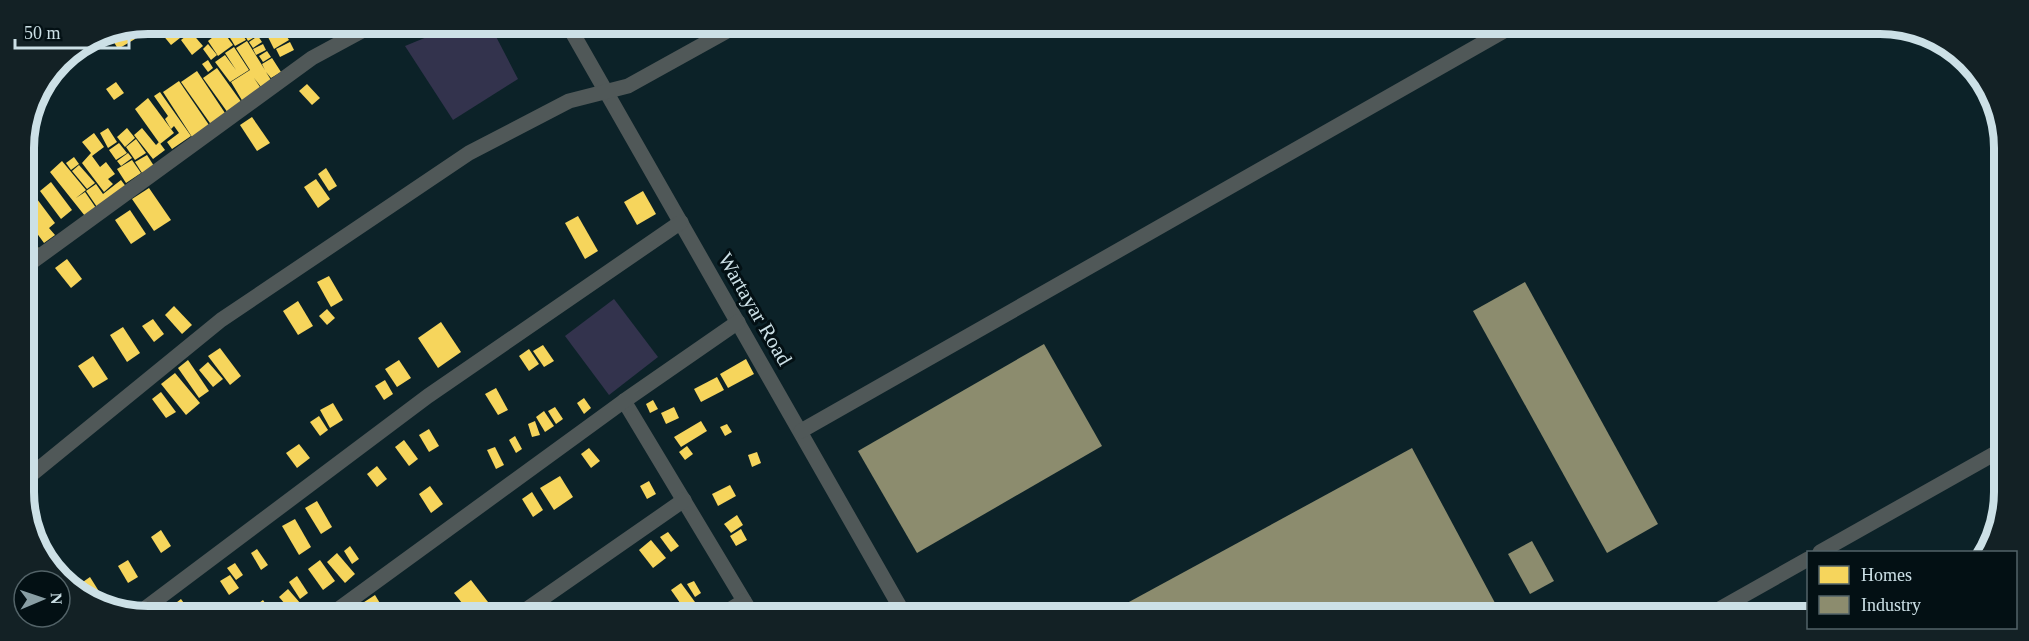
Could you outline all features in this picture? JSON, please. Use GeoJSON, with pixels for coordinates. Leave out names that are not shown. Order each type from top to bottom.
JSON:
{"type":"FeatureCollection","features":[{"type":"Feature","properties":{"kind":"street"},"geometry":{"type":"LineString","coordinates":[[801,432],[1499,34]]}},
{"type":"Feature","properties":{"kind":"street"},"geometry":{"type":"LineString","coordinates":[[35,260],[312,58],[355,35]]}},
{"type":"Feature","properties":{"kind":"street","name":"Wartayar Road"},"geometry":{"type":"LineString","coordinates":[[574,35],[899,606]]}},
{"type":"Feature","properties":{"kind":"street"},"geometry":{"type":"LineString","coordinates":[[34,472],[221,320],[450,166],[539,115],[569,101],[628,86],[722,35]]}},
{"type":"Feature","properties":{"kind":"street"},"geometry":{"type":"LineString","coordinates":[[148,606],[428,396],[681,222]]}},
{"type":"Feature","properties":{"kind":"street"},"geometry":{"type":"LineString","coordinates":[[343,606],[624,401],[738,322]]}},
{"type":"Feature","properties":{"kind":"street"},"geometry":{"type":"LineString","coordinates":[[624,401],[747,606]]}},
{"type":"Feature","properties":{"kind":"street"},"geometry":{"type":"LineString","coordinates":[[1822,551],[1994,454]]}},
{"type":"Feature","properties":{"kind":"street"},"geometry":{"type":"LineString","coordinates":[[532,606],[684,500]]}},
{"type":"Feature","properties":{"kind":"street"},"geometry":{"type":"LineString","coordinates":[[1725,606],[1807,560]]}},
{"type":"Feature","properties":{"kind":"water"},"geometry":{"type":"Polygon","coordinates":[[[432,35],[495,35],[518,79],[453,120],[405,46],[432,35]]]}},
{"type":"Feature","properties":{"kind":"water"},"geometry":{"type":"Polygon","coordinates":[[[614,299],[658,357],[609,395],[565,336],[614,299]]]}},
{"type":"Feature","properties":{"kind":"building: Homes"},"geometry":{"type":"Polygon","coordinates":[[[163,35],[178,35],[180,38],[171,45],[163,35]]]}},
{"type":"Feature","properties":{"kind":"building: Homes"},"geometry":{"type":"Polygon","coordinates":[[[187,35],[194,35],[203,46],[192,55],[181,40],[187,35]]]}},
{"type":"Feature","properties":{"kind":"building: Homes"},"geometry":{"type":"Polygon","coordinates":[[[216,35],[226,35],[233,45],[218,56],[208,41],[216,35]]]}},
{"type":"Feature","properties":{"kind":"building: Homes"},"geometry":{"type":"Polygon","coordinates":[[[228,35],[242,35],[246,40],[235,46],[228,35]]]}},
{"type":"Feature","properties":{"kind":"building: Homes"},"geometry":{"type":"Polygon","coordinates":[[[245,35],[258,35],[248,41],[245,35]]]}},
{"type":"Feature","properties":{"kind":"building: Homes"},"geometry":{"type":"Polygon","coordinates":[[[267,35],[286,35],[289,40],[274,49],[267,35]]]}},
{"type":"Feature","properties":{"kind":"building: Homes"},"geometry":{"type":"Polygon","coordinates":[[[133,36],[135,39],[118,49],[113,41],[133,36]]]}},
{"type":"Feature","properties":{"kind":"building: Homes"},"geometry":{"type":"Polygon","coordinates":[[[258,36],[262,42],[253,48],[249,42],[258,36]]]}},
{"type":"Feature","properties":{"kind":"building: Homes"},"geometry":{"type":"Polygon","coordinates":[[[247,41],[265,70],[262,64],[272,58],[281,72],[271,78],[266,72],[271,80],[261,87],[254,78],[262,90],[243,102],[231,82],[250,70],[236,48],[247,41]]]}},
{"type":"Feature","properties":{"kind":"building: Homes"},"geometry":{"type":"Polygon","coordinates":[[[290,42],[294,50],[280,57],[276,49],[290,42]]]}},
{"type":"Feature","properties":{"kind":"building: Homes"},"geometry":{"type":"Polygon","coordinates":[[[208,44],[217,55],[211,60],[203,49],[208,44]]]}},
{"type":"Feature","properties":{"kind":"building: Homes"},"geometry":{"type":"Polygon","coordinates":[[[263,44],[266,50],[256,55],[253,49],[263,44]]]}},
{"type":"Feature","properties":{"kind":"building: Homes"},"geometry":{"type":"Polygon","coordinates":[[[234,47],[249,70],[230,82],[215,62],[225,55],[236,70],[225,53],[234,47]]]}},
{"type":"Feature","properties":{"kind":"building: Homes"},"geometry":{"type":"Polygon","coordinates":[[[267,51],[271,57],[263,62],[259,56],[267,51]]]}},
{"type":"Feature","properties":{"kind":"building: Homes"},"geometry":{"type":"Polygon","coordinates":[[[208,60],[213,68],[208,72],[202,64],[208,60]]]}},
{"type":"Feature","properties":{"kind":"building: Homes"},"geometry":{"type":"Polygon","coordinates":[[[217,68],[242,103],[228,113],[203,78],[217,68]]]}},
{"type":"Feature","properties":{"kind":"building: Homes"},"geometry":{"type":"Polygon","coordinates":[[[197,71],[227,116],[212,126],[181,82],[197,71]]]}},
{"type":"Feature","properties":{"kind":"building: Homes"},"geometry":{"type":"Polygon","coordinates":[[[179,81],[209,125],[192,137],[163,92],[179,81]]]}},
{"type":"Feature","properties":{"kind":"building: Homes"},"geometry":{"type":"Polygon","coordinates":[[[116,82],[124,93],[114,100],[106,89],[116,82]]]}},
{"type":"Feature","properties":{"kind":"building: Homes"},"geometry":{"type":"Polygon","coordinates":[[[307,84],[320,98],[312,105],[299,91],[307,84]]]}},
{"type":"Feature","properties":{"kind":"building: Homes"},"geometry":{"type":"Polygon","coordinates":[[[160,92],[191,136],[172,149],[167,142],[179,133],[174,126],[171,129],[165,119],[168,116],[154,96],[160,92]]]}},
{"type":"Feature","properties":{"kind":"building: Homes"},"geometry":{"type":"Polygon","coordinates":[[[148,98],[174,133],[160,144],[135,109],[148,98]]]}},
{"type":"Feature","properties":{"kind":"building: Homes"},"geometry":{"type":"Polygon","coordinates":[[[252,117],[270,143],[257,151],[240,125],[252,117]]]}},
{"type":"Feature","properties":{"kind":"building: Homes"},"geometry":{"type":"Polygon","coordinates":[[[108,128],[117,142],[108,148],[100,133],[108,128]]]}},
{"type":"Feature","properties":{"kind":"building: Homes"},"geometry":{"type":"Polygon","coordinates":[[[127,128],[135,138],[125,147],[117,137],[127,128]]]}},
{"type":"Feature","properties":{"kind":"building: Homes"},"geometry":{"type":"Polygon","coordinates":[[[142,128],[156,145],[159,142],[165,150],[153,159],[134,135],[142,128]]]}},
{"type":"Feature","properties":{"kind":"building: Homes"},"geometry":{"type":"Polygon","coordinates":[[[94,133],[104,147],[92,156],[100,167],[106,162],[115,174],[108,179],[113,184],[104,192],[82,163],[91,153],[82,142],[94,133]]]}},
{"type":"Feature","properties":{"kind":"building: Homes"},"geometry":{"type":"Polygon","coordinates":[[[136,139],[146,153],[135,160],[126,147],[136,139]]]}},
{"type":"Feature","properties":{"kind":"building: Homes"},"geometry":{"type":"Polygon","coordinates":[[[119,143],[127,153],[116,160],[109,150],[119,143]]]}},
{"type":"Feature","properties":{"kind":"building: Homes"},"geometry":{"type":"Polygon","coordinates":[[[128,153],[132,158],[121,166],[117,161],[128,153]]]}},
{"type":"Feature","properties":{"kind":"building: Homes"},"geometry":{"type":"Polygon","coordinates":[[[147,155],[154,166],[142,173],[135,162],[147,155]]]}},
{"type":"Feature","properties":{"kind":"building: Homes"},"geometry":{"type":"Polygon","coordinates":[[[74,157],[79,164],[71,170],[66,163],[74,157]]]}},
{"type":"Feature","properties":{"kind":"building: Homes"},"geometry":{"type":"Polygon","coordinates":[[[132,160],[141,173],[126,183],[117,169],[132,160]]]}},
{"type":"Feature","properties":{"kind":"building: Homes"},"geometry":{"type":"Polygon","coordinates":[[[62,161],[86,190],[76,198],[85,192],[96,208],[85,216],[50,172],[62,161]]]}},
{"type":"Feature","properties":{"kind":"building: Homes"},"geometry":{"type":"Polygon","coordinates":[[[79,165],[95,183],[87,189],[72,171],[79,165]]]}},
{"type":"Feature","properties":{"kind":"building: Homes"},"geometry":{"type":"Polygon","coordinates":[[[326,168],[337,186],[329,191],[318,174],[326,168]]]}},
{"type":"Feature","properties":{"kind":"building: Homes"},"geometry":{"type":"Polygon","coordinates":[[[316,179],[330,199],[318,208],[304,187],[316,179]]]}},
{"type":"Feature","properties":{"kind":"building: Homes"},"geometry":{"type":"Polygon","coordinates":[[[121,180],[127,188],[97,207],[86,191],[96,184],[103,194],[121,180]]]}},
{"type":"Feature","properties":{"kind":"building: Homes"},"geometry":{"type":"Polygon","coordinates":[[[51,182],[72,210],[61,219],[40,191],[51,182]]]}},
{"type":"Feature","properties":{"kind":"building: Homes"},"geometry":{"type":"Polygon","coordinates":[[[149,188],[171,220],[154,231],[132,199],[149,188]]]}},
{"type":"Feature","properties":{"kind":"building: Homes"},"geometry":{"type":"Polygon","coordinates":[[[643,191],[656,214],[637,225],[624,202],[643,191]]]}},
{"type":"Feature","properties":{"kind":"building: Homes"},"geometry":{"type":"Polygon","coordinates":[[[35,196],[55,223],[49,228],[55,235],[44,243],[35,230],[35,196]]]}},
{"type":"Feature","properties":{"kind":"building: Homes"},"geometry":{"type":"Polygon","coordinates":[[[130,210],[146,234],[131,244],[115,220],[130,210]]]}},
{"type":"Feature","properties":{"kind":"building: Homes"},"geometry":{"type":"Polygon","coordinates":[[[578,216],[598,251],[585,259],[565,223],[578,216]]]}},
{"type":"Feature","properties":{"kind":"building: Homes"},"geometry":{"type":"Polygon","coordinates":[[[35,243],[41,251],[35,256],[35,243]]]}},
{"type":"Feature","properties":{"kind":"building: Homes"},"geometry":{"type":"Polygon","coordinates":[[[67,259],[82,279],[71,288],[55,268],[67,259]]]}},
{"type":"Feature","properties":{"kind":"building: Homes"},"geometry":{"type":"Polygon","coordinates":[[[329,276],[343,300],[331,307],[317,282],[329,276]]]}},
{"type":"Feature","properties":{"kind":"building: Homes"},"geometry":{"type":"Polygon","coordinates":[[[298,301],[313,326],[298,335],[283,311],[298,301]]]}},
{"type":"Feature","properties":{"kind":"building: Homes"},"geometry":{"type":"Polygon","coordinates":[[[174,306],[192,325],[182,334],[165,315],[174,306]]]}},
{"type":"Feature","properties":{"kind":"building: Homes"},"geometry":{"type":"Polygon","coordinates":[[[327,309],[335,318],[327,325],[319,316],[327,309]]]}},
{"type":"Feature","properties":{"kind":"building: Homes"},"geometry":{"type":"Polygon","coordinates":[[[153,319],[164,334],[154,342],[142,326],[153,319]]]}},
{"type":"Feature","properties":{"kind":"building: Homes"},"geometry":{"type":"Polygon","coordinates":[[[441,322],[461,352],[438,368],[418,338],[441,322]]]}},
{"type":"Feature","properties":{"kind":"building: Homes"},"geometry":{"type":"Polygon","coordinates":[[[123,327],[140,353],[127,362],[110,335],[123,327]]]}},
{"type":"Feature","properties":{"kind":"building: Homes"},"geometry":{"type":"Polygon","coordinates":[[[543,345],[554,361],[544,367],[533,351],[543,345]]]}},
{"type":"Feature","properties":{"kind":"building: Homes"},"geometry":{"type":"Polygon","coordinates":[[[220,348],[241,376],[230,385],[208,356],[220,348]]]}},
{"type":"Feature","properties":{"kind":"building: Homes"},"geometry":{"type":"Polygon","coordinates":[[[529,349],[539,364],[529,371],[519,356],[529,349]]]}},
{"type":"Feature","properties":{"kind":"building: Homes"},"geometry":{"type":"Polygon","coordinates":[[[93,356],[108,379],[93,388],[78,366],[93,356]]]}},
{"type":"Feature","properties":{"kind":"building: Homes"},"geometry":{"type":"Polygon","coordinates":[[[746,359],[754,374],[728,388],[720,374],[746,359]]]}},
{"type":"Feature","properties":{"kind":"building: Homes"},"geometry":{"type":"Polygon","coordinates":[[[188,360],[209,391],[199,398],[178,368],[188,360]]]}},
{"type":"Feature","properties":{"kind":"building: Homes"},"geometry":{"type":"Polygon","coordinates":[[[399,360],[411,378],[397,387],[385,369],[399,360]]]}},
{"type":"Feature","properties":{"kind":"building: Homes"},"geometry":{"type":"Polygon","coordinates":[[[208,362],[223,379],[213,387],[199,370],[208,362]]]}},
{"type":"Feature","properties":{"kind":"building: Homes"},"geometry":{"type":"Polygon","coordinates":[[[175,373],[200,403],[186,415],[161,384],[175,373]]]}},
{"type":"Feature","properties":{"kind":"building: Homes"},"geometry":{"type":"Polygon","coordinates":[[[717,377],[724,390],[701,402],[694,389],[717,377]]]}},
{"type":"Feature","properties":{"kind":"building: Homes"},"geometry":{"type":"Polygon","coordinates":[[[385,380],[393,394],[384,400],[375,386],[385,380]]]}},
{"type":"Feature","properties":{"kind":"building: Homes"},"geometry":{"type":"Polygon","coordinates":[[[496,388],[508,410],[498,415],[485,394],[496,388]]]}},
{"type":"Feature","properties":{"kind":"building: Homes"},"geometry":{"type":"Polygon","coordinates":[[[161,392],[176,412],[166,418],[152,399],[161,392]]]}},
{"type":"Feature","properties":{"kind":"building: Homes"},"geometry":{"type":"Polygon","coordinates":[[[584,398],[591,408],[584,414],[577,403],[584,398]]]}},
{"type":"Feature","properties":{"kind":"building: Homes"},"geometry":{"type":"Polygon","coordinates":[[[653,400],[658,409],[650,413],[646,404],[653,400]]]}},
{"type":"Feature","properties":{"kind":"building: Homes"},"geometry":{"type":"Polygon","coordinates":[[[333,403],[343,420],[330,428],[320,410],[333,403]]]}},
{"type":"Feature","properties":{"kind":"building: Homes"},"geometry":{"type":"Polygon","coordinates":[[[555,407],[563,419],[556,424],[548,411],[555,407]]]}},
{"type":"Feature","properties":{"kind":"building: Homes"},"geometry":{"type":"Polygon","coordinates":[[[674,407],[679,418],[666,424],[661,413],[674,407]]]}},
{"type":"Feature","properties":{"kind":"building: Homes"},"geometry":{"type":"Polygon","coordinates":[[[544,411],[554,426],[545,432],[536,417],[544,411]]]}},
{"type":"Feature","properties":{"kind":"building: Homes"},"geometry":{"type":"Polygon","coordinates":[[[319,416],[328,430],[320,436],[310,422],[319,416]]]}},
{"type":"Feature","properties":{"kind":"building: Homes"},"geometry":{"type":"Polygon","coordinates":[[[535,421],[540,435],[532,437],[528,424],[535,421]]]}},
{"type":"Feature","properties":{"kind":"building: Homes"},"geometry":{"type":"Polygon","coordinates":[[[701,421],[707,431],[681,447],[674,437],[701,421]]]}},
{"type":"Feature","properties":{"kind":"building: Homes"},"geometry":{"type":"Polygon","coordinates":[[[727,424],[732,432],[725,436],[720,427],[727,424]]]}},
{"type":"Feature","properties":{"kind":"building: Homes"},"geometry":{"type":"Polygon","coordinates":[[[429,429],[439,446],[429,452],[419,435],[429,429]]]}},
{"type":"Feature","properties":{"kind":"building: Homes"},"geometry":{"type":"Polygon","coordinates":[[[515,436],[522,449],[516,453],[509,440],[515,436]]]}},
{"type":"Feature","properties":{"kind":"building: Homes"},"geometry":{"type":"Polygon","coordinates":[[[404,440],[418,459],[409,466],[395,447],[404,440]]]}},
{"type":"Feature","properties":{"kind":"building: Homes"},"geometry":{"type":"Polygon","coordinates":[[[299,444],[310,458],[297,468],[286,453],[299,444]]]}},
{"type":"Feature","properties":{"kind":"building: Homes"},"geometry":{"type":"Polygon","coordinates":[[[687,446],[693,454],[685,460],[679,452],[687,446]]]}},
{"type":"Feature","properties":{"kind":"building: Homes"},"geometry":{"type":"Polygon","coordinates":[[[495,447],[504,465],[496,469],[487,450],[495,447]]]}},
{"type":"Feature","properties":{"kind":"building: Homes"},"geometry":{"type":"Polygon","coordinates":[[[589,448],[600,461],[591,468],[581,454],[589,448]]]}},
{"type":"Feature","properties":{"kind":"building: Homes"},"geometry":{"type":"Polygon","coordinates":[[[757,452],[761,463],[752,467],[748,455],[757,452]]]}},
{"type":"Feature","properties":{"kind":"building: Homes"},"geometry":{"type":"Polygon","coordinates":[[[377,466],[387,479],[377,487],[367,474],[377,466]]]}},
{"type":"Feature","properties":{"kind":"building: Homes"},"geometry":{"type":"Polygon","coordinates":[[[560,476],[573,497],[554,510],[540,488],[560,476]]]}},
{"type":"Feature","properties":{"kind":"building: Homes"},"geometry":{"type":"Polygon","coordinates":[[[649,481],[656,494],[647,499],[640,486],[649,481]]]}},
{"type":"Feature","properties":{"kind":"building: Homes"},"geometry":{"type":"Polygon","coordinates":[[[730,485],[736,496],[718,506],[712,494],[730,485]]]}},
{"type":"Feature","properties":{"kind":"building: Homes"},"geometry":{"type":"Polygon","coordinates":[[[430,486],[443,504],[431,513],[419,494],[430,486]]]}},
{"type":"Feature","properties":{"kind":"building: Homes"},"geometry":{"type":"Polygon","coordinates":[[[532,492],[543,510],[533,517],[522,499],[532,492]]]}},
{"type":"Feature","properties":{"kind":"building: Homes"},"geometry":{"type":"Polygon","coordinates":[[[317,501],[332,527],[321,534],[305,508],[317,501]]]}},
{"type":"Feature","properties":{"kind":"building: Homes"},"geometry":{"type":"Polygon","coordinates":[[[737,515],[743,525],[731,533],[724,524],[737,515]]]}},
{"type":"Feature","properties":{"kind":"building: Homes"},"geometry":{"type":"Polygon","coordinates":[[[295,519],[311,547],[299,555],[282,526],[295,519]]]}},
{"type":"Feature","properties":{"kind":"building: Homes"},"geometry":{"type":"Polygon","coordinates":[[[741,529],[747,540],[736,546],[730,536],[741,529]]]}},
{"type":"Feature","properties":{"kind":"building: Homes"},"geometry":{"type":"Polygon","coordinates":[[[161,530],[171,546],[161,553],[151,537],[161,530]]]}},
{"type":"Feature","properties":{"kind":"building: Homes"},"geometry":{"type":"Polygon","coordinates":[[[668,532],[679,546],[671,552],[660,537],[668,532]]]}},
{"type":"Feature","properties":{"kind":"building: Homes"},"geometry":{"type":"Polygon","coordinates":[[[651,540],[666,558],[653,568],[639,550],[651,540]]]}},
{"type":"Feature","properties":{"kind":"building: Homes"},"geometry":{"type":"Polygon","coordinates":[[[350,546],[359,559],[352,564],[344,551],[350,546]]]}},
{"type":"Feature","properties":{"kind":"building: Homes"},"geometry":{"type":"Polygon","coordinates":[[[257,549],[268,565],[261,570],[251,553],[257,549]]]}},
{"type":"Feature","properties":{"kind":"building: Homes"},"geometry":{"type":"Polygon","coordinates":[[[337,553],[355,574],[345,583],[327,562],[337,553]]]}},
{"type":"Feature","properties":{"kind":"building: Homes"},"geometry":{"type":"Polygon","coordinates":[[[128,560],[138,577],[128,583],[118,566],[128,560]]]}},
{"type":"Feature","properties":{"kind":"building: Homes"},"geometry":{"type":"Polygon","coordinates":[[[320,560],[335,581],[323,590],[308,569],[320,560]]]}},
{"type":"Feature","properties":{"kind":"building: Homes"},"geometry":{"type":"Polygon","coordinates":[[[235,563],[243,575],[236,580],[227,568],[235,563]]]}},
{"type":"Feature","properties":{"kind":"building: Homes"},"geometry":{"type":"Polygon","coordinates":[[[230,575],[239,588],[229,595],[220,581],[230,575]]]}},
{"type":"Feature","properties":{"kind":"building: Homes"},"geometry":{"type":"Polygon","coordinates":[[[297,576],[308,593],[300,599],[289,582],[297,576]]]}},
{"type":"Feature","properties":{"kind":"building: Homes"},"geometry":{"type":"Polygon","coordinates":[[[90,577],[102,596],[92,591],[80,584],[90,577]]]}},
{"type":"Feature","properties":{"kind":"building: Homes"},"geometry":{"type":"Polygon","coordinates":[[[471,580],[488,602],[483,606],[464,606],[454,593],[471,580]]]}},
{"type":"Feature","properties":{"kind":"building: Homes"},"geometry":{"type":"Polygon","coordinates":[[[694,581],[701,593],[695,597],[687,584],[694,581]]]}},
{"type":"Feature","properties":{"kind":"building: Homes"},"geometry":{"type":"Polygon","coordinates":[[[681,583],[695,602],[690,606],[682,606],[671,590],[681,583]]]}},
{"type":"Feature","properties":{"kind":"building: Homes"},"geometry":{"type":"Polygon","coordinates":[[[288,589],[301,604],[287,606],[279,597],[288,589]]]}},
{"type":"Feature","properties":{"kind":"building: Homes"},"geometry":{"type":"Polygon","coordinates":[[[375,595],[382,606],[358,606],[375,595]]]}},
{"type":"Feature","properties":{"kind":"building: Homes"},"geometry":{"type":"Polygon","coordinates":[[[181,599],[186,606],[172,606],[181,599]]]}},
{"type":"Feature","properties":{"kind":"building: Homes"},"geometry":{"type":"Polygon","coordinates":[[[263,600],[267,606],[255,606],[263,600]]]}},
{"type":"Feature","properties":{"kind":"building: Industry"},"geometry":{"type":"Polygon","coordinates":[[[1525,282],[1658,524],[1607,553],[1473,311],[1525,282]]]}},
{"type":"Feature","properties":{"kind":"building: Industry"},"geometry":{"type":"Polygon","coordinates":[[[1044,344],[1102,446],[917,553],[858,451],[1044,344]]]}},
{"type":"Feature","properties":{"kind":"building: Industry"},"geometry":{"type":"Polygon","coordinates":[[[1412,448],[1497,606],[1122,606],[1412,448]]]}},
{"type":"Feature","properties":{"kind":"building: Industry"},"geometry":{"type":"Polygon","coordinates":[[[1532,541],[1554,581],[1530,594],[1508,554],[1532,541]]]}}]}
